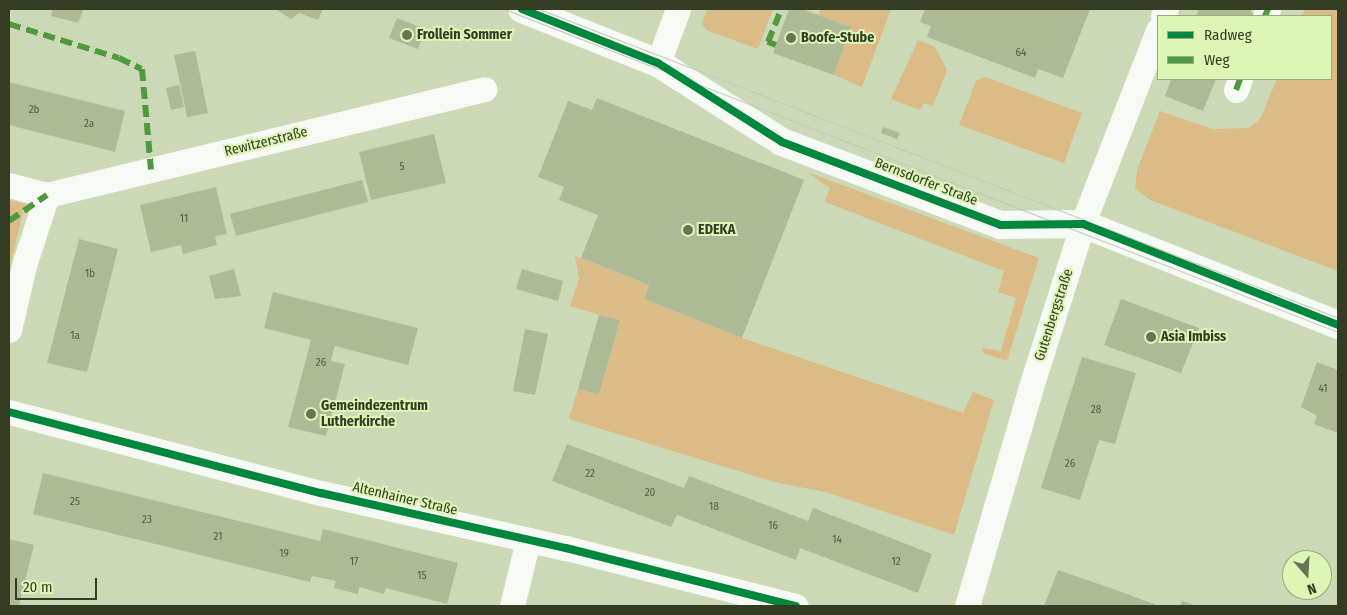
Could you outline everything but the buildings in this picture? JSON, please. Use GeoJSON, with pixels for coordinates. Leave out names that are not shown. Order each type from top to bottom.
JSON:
{"type":"FeatureCollection","features":[{"type":"Feature","properties":{"kind":"street","name":"Bernsdorfer Straße"},"geometry":{"type":"LineString","coordinates":[[522,9],[658,63],[782,142],[1002,225],[1083,224],[1338,325]]}},
{"type":"Feature","properties":{"kind":"street"},"geometry":{"type":"LineString","coordinates":[[658,63],[678,9]]}},
{"type":"Feature","properties":{"kind":"street","name":"Gutenbergstraße"},"geometry":{"type":"LineString","coordinates":[[967,606],[1030,390],[1083,224],[1157,33]]}},
{"type":"Feature","properties":{"kind":"street","name":"Rewitzerstraße"},"geometry":{"type":"LineString","coordinates":[[47,195],[484,89]]}},
{"type":"Feature","properties":{"kind":"street"},"geometry":{"type":"LineString","coordinates":[[9,185],[47,195],[25,262],[9,330]]}},
{"type":"Feature","properties":{"kind":"street","name":"Altenhainer Straße"},"geometry":{"type":"LineString","coordinates":[[9,412],[321,493],[528,540],[796,606]]}},
{"type":"Feature","properties":{"kind":"street"},"geometry":{"type":"LineString","coordinates":[[512,606],[528,540]]}},
{"type":"Feature","properties":{"kind":"shaded area"},"geometry":{"type":"Polygon","coordinates":[[[707,9],[773,9],[758,49],[706,30],[702,24],[707,9]]]}},
{"type":"Feature","properties":{"kind":"shaded area"},"geometry":{"type":"Polygon","coordinates":[[[821,9],[891,9],[862,87],[834,75],[851,27],[818,15],[821,9]]]}},
{"type":"Feature","properties":{"kind":"shaded area"},"geometry":{"type":"Polygon","coordinates":[[[1305,9],[1338,9],[1338,271],[1150,200],[1135,189],[1137,170],[1160,111],[1212,129],[1249,128],[1260,119],[1277,80],[1332,80],[1332,15],[1302,15],[1305,9]]]}},
{"type":"Feature","properties":{"kind":"shaded area"},"geometry":{"type":"Polygon","coordinates":[[[918,40],[935,47],[947,70],[933,106],[924,103],[920,110],[891,99],[918,40]]]}},
{"type":"Feature","properties":{"kind":"shaded area"},"geometry":{"type":"Polygon","coordinates":[[[985,77],[1082,113],[1064,163],[959,125],[976,81],[985,77]]]}},
{"type":"Feature","properties":{"kind":"shaded area"},"geometry":{"type":"Polygon","coordinates":[[[807,172],[1039,258],[1007,361],[983,353],[982,348],[1001,351],[1016,298],[998,292],[1004,271],[825,202],[830,188],[807,172]]]}},
{"type":"Feature","properties":{"kind":"shaded area"},"geometry":{"type":"Polygon","coordinates":[[[9,200],[25,204],[9,271],[9,200]]]}},
{"type":"Feature","properties":{"kind":"shaded area"},"geometry":{"type":"Polygon","coordinates":[[[575,256],[649,285],[644,299],[742,338],[963,413],[973,392],[994,400],[954,535],[825,492],[774,482],[569,419],[578,389],[599,395],[620,321],[570,306],[579,279],[575,256]]]}},
{"type":"Feature","properties":{"kind":"tram line"},"geometry":{"type":"LineString","coordinates":[[504,9],[1338,332]]}},
{"type":"Feature","properties":{"kind":"tram line"},"geometry":{"type":"LineString","coordinates":[[539,9],[1338,318]]}},
{"type":"Feature","properties":{"kind":"marked path"},"geometry":{"type":"LineString","coordinates":[[776,45],[768,42],[781,9]]}},
{"type":"Feature","properties":{"kind":"marked path"},"geometry":{"type":"LineString","coordinates":[[1265,15],[1268,9]]}},
{"type":"Feature","properties":{"kind":"marked path"},"geometry":{"type":"LineString","coordinates":[[9,24],[119,58],[142,69],[151,170]]}},
{"type":"Feature","properties":{"kind":"marked path"},"geometry":{"type":"LineString","coordinates":[[1236,90],[1240,80]]}},
{"type":"Feature","properties":{"kind":"marked path"},"geometry":{"type":"LineString","coordinates":[[9,221],[47,195]]}},
{"type":"Feature","properties":{"kind":"cycle path"},"geometry":{"type":"LineString","coordinates":[[522,9],[658,63],[782,142],[1001,225],[1083,224],[1338,325]]}},
{"type":"Feature","properties":{"kind":"cycle path"},"geometry":{"type":"LineString","coordinates":[[9,412],[321,493],[566,548],[796,606]]}},
{"type":"Feature","properties":{"kind":"place","name":"Frollein Sommer"},"geometry":{"type":"Point","coordinates":[407,35]}},
{"type":"Feature","properties":{"kind":"place","name":"Boofe-Stube"},"geometry":{"type":"Point","coordinates":[791,38]}},
{"type":"Feature","properties":{"kind":"place","name":"EDEKA"},"geometry":{"type":"Point","coordinates":[688,230]}},
{"type":"Feature","properties":{"kind":"place","name":"Asia Imbiss"},"geometry":{"type":"Point","coordinates":[1151,337]}},
{"type":"Feature","properties":{"kind":"place","name":"Gemeindezentrum Lutherkirche"},"geometry":{"type":"Point","coordinates":[311,414]}}]}
